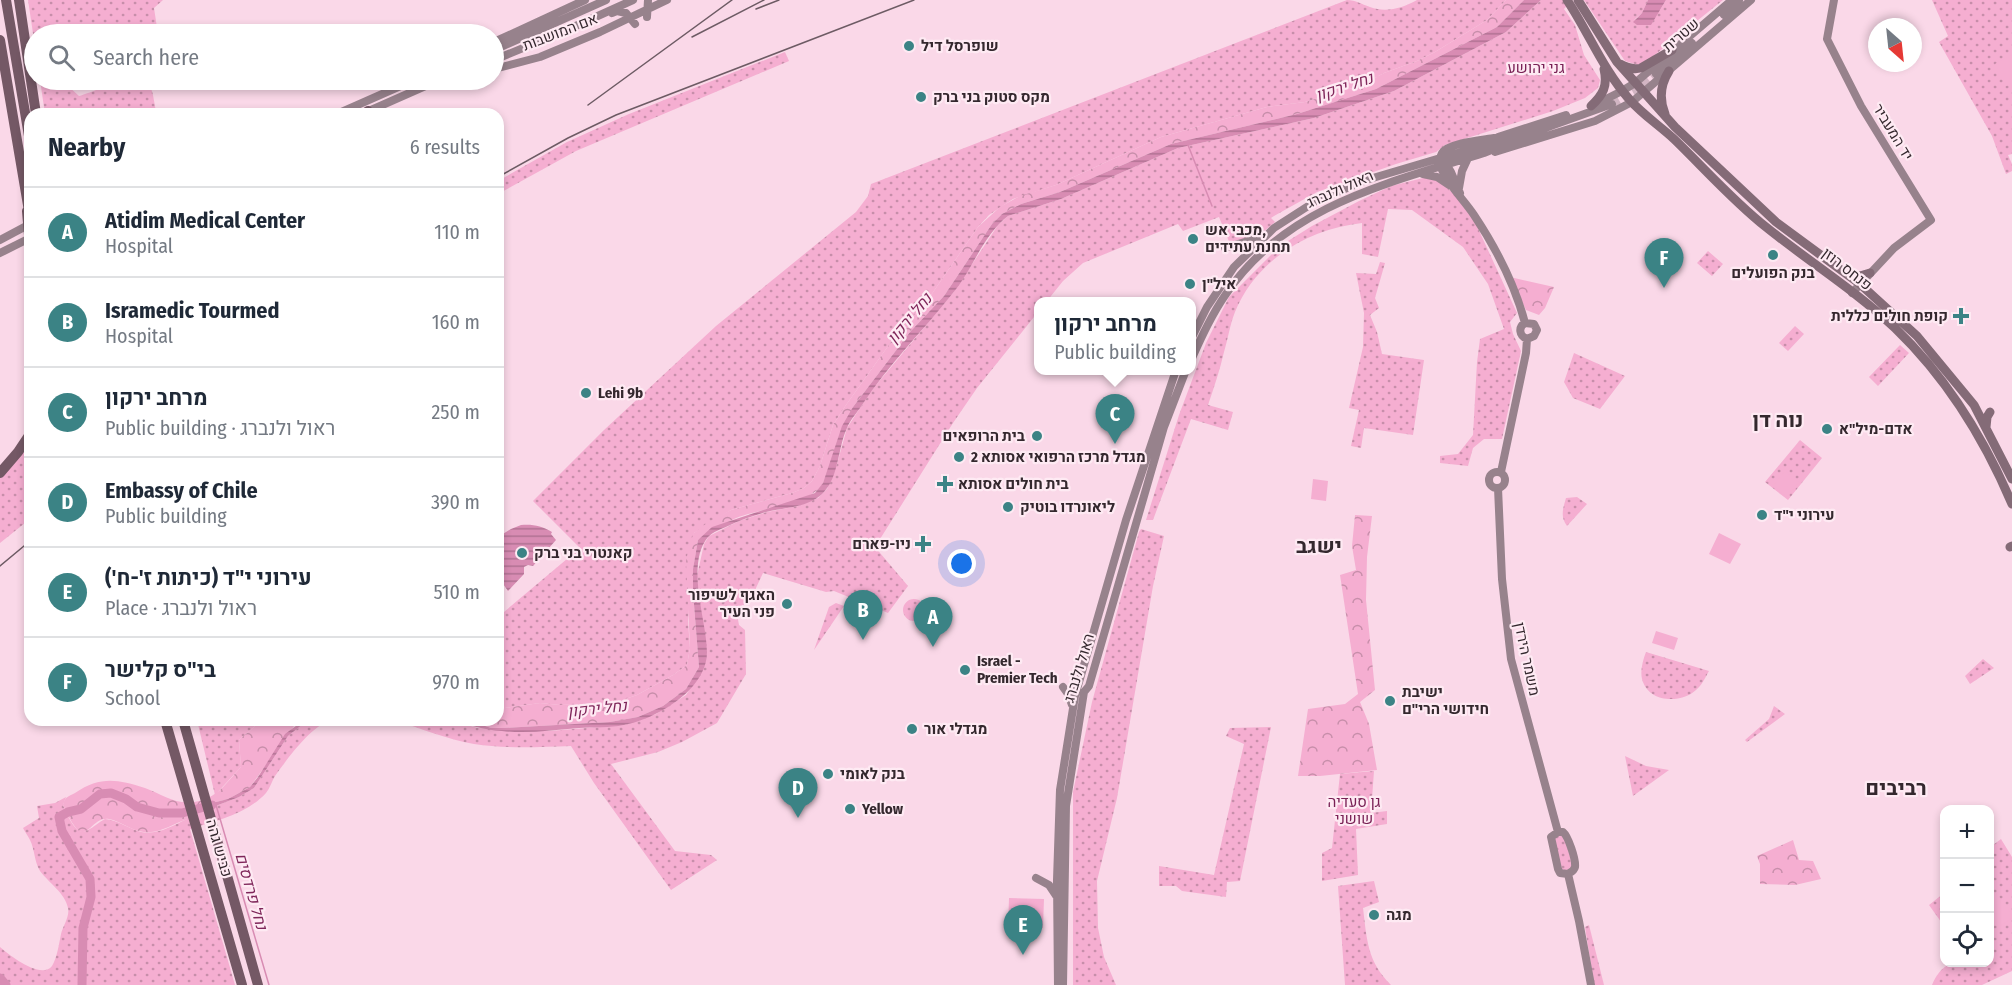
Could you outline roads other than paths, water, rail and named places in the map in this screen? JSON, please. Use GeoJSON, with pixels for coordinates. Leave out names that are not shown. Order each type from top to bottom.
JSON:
{"type":"FeatureCollection","features":[{"type":"Feature","properties":{"kind":"highway"},"geometry":{"type":"LineString","coordinates":[[6,0],[24,108]]}},
{"type":"Feature","properties":{"kind":"highway"},"geometry":{"type":"LineString","coordinates":[[20,0],[24,28]]}},
{"type":"Feature","properties":{"kind":"highway"},"geometry":{"type":"LineString","coordinates":[[0,40],[24,189]]}},
{"type":"Feature","properties":{"kind":"highway"},"geometry":{"type":"LineString","coordinates":[[33,90],[35,108]]}},
{"type":"Feature","properties":{"kind":"highway"},"geometry":{"type":"LineString","coordinates":[[0,473],[24,443]]}},
{"type":"Feature","properties":{"kind":"highway","name":"כביש גהה"},"geometry":{"type":"LineString","coordinates":[[167,726],[242,985]]}},
{"type":"Feature","properties":{"kind":"highway","name":"כביש גהה"},"geometry":{"type":"LineString","coordinates":[[185,726],[258,985]]}},
{"type":"Feature","properties":{"kind":"main road","name":"פנחס רוזן"},"geometry":{"type":"LineString","coordinates":[[1571,0],[1635,83],[1737,187],[1776,222],[1860,284],[1917,336],[1974,405],[2012,479]]}},
{"type":"Feature","properties":{"kind":"main road","name":"פנחס רוזן"},"geometry":{"type":"LineString","coordinates":[[1571,0],[1603,63],[1622,92],[1764,226],[1852,292],[1894,328],[1931,366],[1964,409],[2000,475],[2012,504]]}},
{"type":"Feature","properties":{"kind":"main road"},"geometry":{"type":"LineString","coordinates":[[1617,62],[1636,70],[1649,65],[1671,50]]}},
{"type":"Feature","properties":{"kind":"main road"},"geometry":{"type":"LineString","coordinates":[[1591,106],[1606,88],[1603,63]]}},
{"type":"Feature","properties":{"kind":"main road"},"geometry":{"type":"LineString","coordinates":[[1668,119],[1662,105],[1661,94],[1663,82],[1669,72]]}},
{"type":"Feature","properties":{"kind":"main road"},"geometry":{"type":"LineString","coordinates":[[1846,273],[1860,276],[1870,273]]}},
{"type":"Feature","properties":{"kind":"main road"},"geometry":{"type":"LineString","coordinates":[[1986,427],[1990,412]]}},
{"type":"Feature","properties":{"kind":"street","name":"אם המושבות"},"geometry":{"type":"LineString","coordinates":[[504,37],[585,0]]}},
{"type":"Feature","properties":{"kind":"street"},"geometry":{"type":"LineString","coordinates":[[504,46],[606,0]]}},
{"type":"Feature","properties":{"kind":"street"},"geometry":{"type":"LineString","coordinates":[[504,56],[633,0]]}},
{"type":"Feature","properties":{"kind":"street"},"geometry":{"type":"LineString","coordinates":[[647,17],[648,0]]}},
{"type":"Feature","properties":{"kind":"street","name":"אם המושבות"},"geometry":{"type":"LineString","coordinates":[[504,66],[540,57],[667,0]]}},
{"type":"Feature","properties":{"kind":"street"},"geometry":{"type":"LineString","coordinates":[[1526,323],[1501,261],[1458,191],[1443,163],[1442,152],[1448,148],[1494,138],[1591,106],[1622,92],[1732,0]]}},
{"type":"Feature","properties":{"kind":"street","name":"שטרית"},"geometry":{"type":"LineString","coordinates":[[1656,75],[1739,0]]}},
{"type":"Feature","properties":{"kind":"street","name":"שטרית"},"geometry":{"type":"LineString","coordinates":[[1724,15],[1746,0]]}},
{"type":"Feature","properties":{"kind":"street"},"geometry":{"type":"LineString","coordinates":[[1484,153],[1595,121],[1632,102],[1751,0]]}},
{"type":"Feature","properties":{"kind":"street","name":"יד המעביר"},"geometry":{"type":"LineString","coordinates":[[1834,0],[1827,39],[1834,56],[1861,106],[1931,220],[1894,248],[1870,273]]}},
{"type":"Feature","properties":{"kind":"street"},"geometry":{"type":"LineString","coordinates":[[597,17],[622,11],[629,15],[635,24]]}},
{"type":"Feature","properties":{"kind":"street"},"geometry":{"type":"LineString","coordinates":[[351,108],[391,90]]}},
{"type":"Feature","properties":{"kind":"street"},"geometry":{"type":"LineString","coordinates":[[376,108],[417,90]]}},
{"type":"Feature","properties":{"kind":"street","name":"ראול ולנברג"},"geometry":{"type":"LineString","coordinates":[[1196,348],[1212,314],[1227,291],[1278,238],[1307,218],[1331,205],[1466,154],[1612,104]]}},
{"type":"Feature","properties":{"kind":"street","name":"ראול ולנברג"},"geometry":{"type":"LineString","coordinates":[[1466,154],[1484,153],[1523,136]]}},
{"type":"Feature","properties":{"kind":"street"},"geometry":{"type":"LineString","coordinates":[[1458,191],[1466,154],[1494,138]]}},
{"type":"Feature","properties":{"kind":"street","name":"ראול ולנברג"},"geometry":{"type":"LineString","coordinates":[[1196,328],[1234,267],[1264,236],[1292,215],[1325,196],[1366,180],[1443,163]]}},
{"type":"Feature","properties":{"kind":"street"},"geometry":{"type":"LineString","coordinates":[[1411,176],[1432,175],[1458,191]]}},
{"type":"Feature","properties":{"kind":"street"},"geometry":{"type":"LineString","coordinates":[[0,240],[24,227]]}},
{"type":"Feature","properties":{"kind":"street"},"geometry":{"type":"LineString","coordinates":[[1225,248],[1264,236]]}},
{"type":"Feature","properties":{"kind":"street"},"geometry":{"type":"LineString","coordinates":[[0,253],[24,241]]}},
{"type":"Feature","properties":{"kind":"street"},"geometry":{"type":"LineString","coordinates":[[1852,292],[1870,273]]}},
{"type":"Feature","properties":{"kind":"street"},"geometry":{"type":"LineString","coordinates":[[1526,323],[1534,324],[1537,330],[1534,336],[1527,339],[1522,336],[1521,326],[1526,323]]}},
{"type":"Feature","properties":{"kind":"street","name":"משמר הירדן"},"geometry":{"type":"LineString","coordinates":[[1527,339],[1501,472],[1493,473],[1489,480],[1491,485],[1498,488],[1502,579],[1511,659],[1558,832]]}},
{"type":"Feature","properties":{"kind":"street"},"geometry":{"type":"LineString","coordinates":[[1131,522],[1122,518],[1133,483],[1141,475],[1174,375]]}},
{"type":"Feature","properties":{"kind":"street","name":"ראול ולנברג"},"geometry":{"type":"LineString","coordinates":[[1058,985],[1057,898],[1060,790],[1073,707],[1131,522],[1184,375]]}},
{"type":"Feature","properties":{"kind":"street","name":"ראול ולנברג"},"geometry":{"type":"LineString","coordinates":[[1063,985],[1066,806],[1075,740],[1084,692],[1089,686],[1131,522]]}},
{"type":"Feature","properties":{"kind":"street"},"geometry":{"type":"LineString","coordinates":[[1063,687],[1073,707]]}},
{"type":"Feature","properties":{"kind":"street"},"geometry":{"type":"LineString","coordinates":[[1558,832],[1563,832],[1568,837],[1575,866],[1568,874],[1560,873],[1558,869],[1551,837],[1558,832]]}},
{"type":"Feature","properties":{"kind":"street"},"geometry":{"type":"LineString","coordinates":[[1568,874],[1591,985]]}},
{"type":"Feature","properties":{"kind":"street"},"geometry":{"type":"LineString","coordinates":[[1036,878],[1049,885],[1057,898]]}},
{"type":"Feature","properties":{"kind":"waterway"},"geometry":{"type":"LineString","coordinates":[[1188,145],[1212,206]]}},
{"type":"Feature","properties":{"kind":"waterway","name":"נחל ירקון"},"geometry":{"type":"LineString","coordinates":[[82,985],[83,928],[91,897],[90,879],[62,831],[59,817],[81,809],[100,794],[111,793],[126,799],[137,807],[159,813],[182,813],[212,805]]}},
{"type":"Feature","properties":{"kind":"waterway","name":"נחל פרדסים"},"geometry":{"type":"LineString","coordinates":[[216,805],[269,985]]}},
{"type":"Feature","properties":{"kind":"waterway","name":"נחל ירקון"},"geometry":{"type":"LineString","coordinates":[[0,978],[6,985]]}},
{"type":"Feature","properties":{"kind":"tunnel"},"geometry":{"type":"LineString","coordinates":[[1612,104],[1633,92],[1656,74]]}},
{"type":"Feature","properties":{"kind":"railway"},"geometry":{"type":"LineString","coordinates":[[588,105],[732,0]]}},
{"type":"Feature","properties":{"kind":"railway"},"geometry":{"type":"LineString","coordinates":[[692,37],[764,0]]}},
{"type":"Feature","properties":{"kind":"railway"},"geometry":{"type":"LineString","coordinates":[[756,9],[779,0]]}},
{"type":"Feature","properties":{"kind":"railway"},"geometry":{"type":"LineString","coordinates":[[504,174],[568,138],[616,115],[914,0]]}},
{"type":"Feature","properties":{"kind":"railway"},"geometry":{"type":"LineString","coordinates":[[0,566],[24,546]]}},
{"type":"Feature","properties":{"kind":"place","name":"שופרסל דיל"},"geometry":{"type":"Point","coordinates":[909,46]}},
{"type":"Feature","properties":{"kind":"place","name":"מקס סטוק בני ברק"},"geometry":{"type":"Point","coordinates":[921,97]}},
{"type":"Feature","properties":{"kind":"place","name":"מכבי אש, תחנת עתידים"},"geometry":{"type":"Point","coordinates":[1193,239]}},
{"type":"Feature","properties":{"kind":"place","name":"בנק הפועלים"},"geometry":{"type":"Point","coordinates":[1773,255]}},
{"type":"Feature","properties":{"kind":"place","name":"איל\"ן"},"geometry":{"type":"Point","coordinates":[1190,284]}},
{"type":"Feature","properties":{"kind":"place","name":"בי\"ס קלישר"},"geometry":{"type":"Point","coordinates":[1664,288]}},
{"type":"Feature","properties":{"kind":"place","name":"קופת חולים כללית"},"geometry":{"type":"Point","coordinates":[1961,316]}},
{"type":"Feature","properties":{"kind":"place","name":"Lehi 9b"},"geometry":{"type":"Point","coordinates":[586,393]}},
{"type":"Feature","properties":{"kind":"place","name":"אדם-מיל\"א"},"geometry":{"type":"Point","coordinates":[1827,429]}},
{"type":"Feature","properties":{"kind":"place","name":"בית הרופאים"},"geometry":{"type":"Point","coordinates":[1037,436]}},
{"type":"Feature","properties":{"kind":"place","name":"מרחב ירקון"},"geometry":{"type":"Point","coordinates":[1115,444]}},
{"type":"Feature","properties":{"kind":"place","name":"מגדל מרכז הרפואי אסותא 2"},"geometry":{"type":"Point","coordinates":[959,457]}},
{"type":"Feature","properties":{"kind":"place","name":"בית חולים אסותא"},"geometry":{"type":"Point","coordinates":[945,484]}},
{"type":"Feature","properties":{"kind":"place","name":"ליאונרדו בוטיק"},"geometry":{"type":"Point","coordinates":[1008,507]}},
{"type":"Feature","properties":{"kind":"place","name":"עירוני י\"ד"},"geometry":{"type":"Point","coordinates":[1762,515]}},
{"type":"Feature","properties":{"kind":"place","name":"ניו-פארם"},"geometry":{"type":"Point","coordinates":[923,544]}},
{"type":"Feature","properties":{"kind":"place","name":"קאנטרי בני ברק"},"geometry":{"type":"Point","coordinates":[522,553]}},
{"type":"Feature","properties":{"kind":"place","name":"האגף לשיפור פני העיר"},"geometry":{"type":"Point","coordinates":[787,604]}},
{"type":"Feature","properties":{"kind":"place","name":"Isramedic Tourmed"},"geometry":{"type":"Point","coordinates":[863,640]}},
{"type":"Feature","properties":{"kind":"place","name":"Atidim Medical Center"},"geometry":{"type":"Point","coordinates":[933,647]}},
{"type":"Feature","properties":{"kind":"place","name":"Israel - Premier Tech"},"geometry":{"type":"Point","coordinates":[965,670]}},
{"type":"Feature","properties":{"kind":"place","name":"ישיבת חידושי הרי\"ם"},"geometry":{"type":"Point","coordinates":[1390,701]}},
{"type":"Feature","properties":{"kind":"place","name":"מגדלי אור"},"geometry":{"type":"Point","coordinates":[912,729]}},
{"type":"Feature","properties":{"kind":"place","name":"בנק לאומי"},"geometry":{"type":"Point","coordinates":[828,774]}},
{"type":"Feature","properties":{"kind":"place","name":"Yellow"},"geometry":{"type":"Point","coordinates":[850,809]}},
{"type":"Feature","properties":{"kind":"place","name":"Embassy of Chile"},"geometry":{"type":"Point","coordinates":[798,818]}},
{"type":"Feature","properties":{"kind":"place","name":"מגה"},"geometry":{"type":"Point","coordinates":[1374,915]}},
{"type":"Feature","properties":{"kind":"place","name":"עירוני י\"ד (כיתות ז'-ח')"},"geometry":{"type":"Point","coordinates":[1023,955]}},
{"type":"Feature","properties":{"kind":"district","name":"נוה דן"},"geometry":{"type":"Point","coordinates":[1778,420]}},
{"type":"Feature","properties":{"kind":"district","name":"ישגב"},"geometry":{"type":"Point","coordinates":[1319,546]}},
{"type":"Feature","properties":{"kind":"district","name":"רביבים"},"geometry":{"type":"Point","coordinates":[1896,788]}},
{"type":"Feature","properties":{"kind":"park label","name":"גני יהושע"},"geometry":{"type":"Point","coordinates":[1536,68]}},
{"type":"Feature","properties":{"kind":"park label","name":"גן סעדיה שושני"},"geometry":{"type":"Point","coordinates":[1354,810]}}]}
